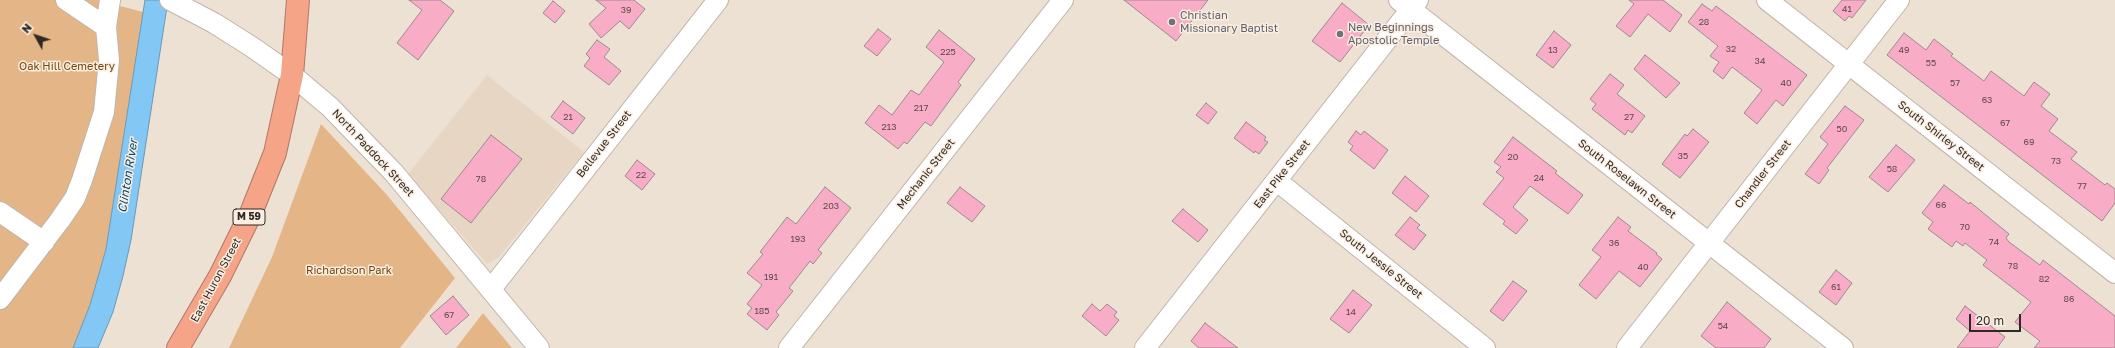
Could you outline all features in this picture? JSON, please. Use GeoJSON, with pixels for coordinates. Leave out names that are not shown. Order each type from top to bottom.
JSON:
{"type":"FeatureCollection","features":[{"type":"Feature","properties":{"kind":"highway","name":"M 59"},"geometry":{"type":"LineString","coordinates":[[292,75],[298,0]]}},
{"type":"Feature","properties":{"kind":"highway","name":"East Huron Street"},"geometry":{"type":"LineString","coordinates":[[178,348],[220,276],[260,192],[275,153],[292,75]]}},
{"type":"Feature","properties":{"kind":"street"},"geometry":{"type":"LineString","coordinates":[[66,0],[106,27]]}},
{"type":"Feature","properties":{"kind":"street"},"geometry":{"type":"LineString","coordinates":[[0,299],[44,242],[75,198],[104,112],[109,60],[106,27],[110,0]]}},
{"type":"Feature","properties":{"kind":"street","name":"Bellevue Street"},"geometry":{"type":"LineString","coordinates":[[491,289],[718,0]]}},
{"type":"Feature","properties":{"kind":"street","name":"South Shirley Street"},"geometry":{"type":"LineString","coordinates":[[1767,0],[2115,272]]}},
{"type":"Feature","properties":{"kind":"street","name":"Chandler Street"},"geometry":{"type":"LineString","coordinates":[[1627,348],[1899,0]]}},
{"type":"Feature","properties":{"kind":"street","name":"Mechanic Street"},"geometry":{"type":"LineString","coordinates":[[789,348],[1053,3]]}},
{"type":"Feature","properties":{"kind":"street","name":"East Pike Street"},"geometry":{"type":"LineString","coordinates":[[1145,348],[1277,181],[1409,3]]}},
{"type":"Feature","properties":{"kind":"street","name":"South Roselawn Street"},"geometry":{"type":"LineString","coordinates":[[1409,3],[1843,348]]}},
{"type":"Feature","properties":{"kind":"street","name":"North Paddock Street"},"geometry":{"type":"LineString","coordinates":[[188,5],[292,75],[330,107],[380,157],[539,348]]}},
{"type":"Feature","properties":{"kind":"street","name":"South Jessie Street"},"geometry":{"type":"LineString","coordinates":[[1277,181],[1485,348]]}},
{"type":"Feature","properties":{"kind":"street"},"geometry":{"type":"LineString","coordinates":[[0,212],[44,242]]}},
{"type":"Feature","properties":{"kind":"shaded area"},"geometry":{"type":"Polygon","coordinates":[[[487,75],[584,152],[498,258],[487,264],[408,174],[487,75]]]}},
{"type":"Feature","properties":{"kind":"green space","name":"Oak Hill Cemetery"},"geometry":{"type":"Polygon","coordinates":[[[0,0],[97,0],[143,12],[106,249],[90,305],[73,348],[0,348],[0,0]]]}},
{"type":"Feature","properties":{"kind":"green space","name":"Richardson Park"},"geometry":{"type":"Polygon","coordinates":[[[321,124],[387,195],[455,278],[400,348],[229,348],[272,257],[321,124]]]}},
{"type":"Feature","properties":{"kind":"green space"},"geometry":{"type":"Polygon","coordinates":[[[483,313],[512,348],[456,348],[483,313]]]}},
{"type":"Feature","properties":{"kind":"water","name":"Clinton River"},"geometry":{"type":"Polygon","coordinates":[[[145,0],[168,0],[131,240],[113,312],[98,348],[73,348],[90,305],[106,249],[145,0]]]}},
{"type":"Feature","properties":{"kind":"building"},"geometry":{"type":"Polygon","coordinates":[[[409,0],[440,0],[454,11],[418,60],[397,43],[422,10],[409,0]]]}},
{"type":"Feature","properties":{"kind":"building"},"geometry":{"type":"Polygon","coordinates":[[[596,0],[634,0],[645,9],[629,29],[620,21],[601,38],[589,24],[606,8],[596,0]]]}},
{"type":"Feature","properties":{"kind":"building","name":"Christian Missionary Baptist"},"geometry":{"type":"Polygon","coordinates":[[[1124,0],[1208,0],[1176,41],[1124,0]]]}},
{"type":"Feature","properties":{"kind":"building"},"geometry":{"type":"Polygon","coordinates":[[[1629,0],[1663,0],[1682,15],[1670,32],[1648,14],[1630,37],[1616,26],[1634,4],[1629,0]]]}},
{"type":"Feature","properties":{"kind":"building"},"geometry":{"type":"Polygon","coordinates":[[[1842,0],[1866,0],[1852,18],[1849,16],[1845,21],[1833,11],[1842,0]]]}},
{"type":"Feature","properties":{"kind":"building"},"geometry":{"type":"Polygon","coordinates":[[[553,1],[565,11],[555,23],[543,13],[553,1]]]}},
{"type":"Feature","properties":{"kind":"building","name":"New Beginnings Apostolic Temple"},"geometry":{"type":"Polygon","coordinates":[[[1342,3],[1369,25],[1340,62],[1312,41],[1342,3]]]}},
{"type":"Feature","properties":{"kind":"building"},"geometry":{"type":"Polygon","coordinates":[[[1702,4],[1712,11],[1716,6],[1807,75],[1783,106],[1776,100],[1757,124],[1744,113],[1762,90],[1732,67],[1723,79],[1713,71],[1719,62],[1710,56],[1718,46],[1688,22],[1702,4]]]}},
{"type":"Feature","properties":{"kind":"building"},"geometry":{"type":"Polygon","coordinates":[[[878,29],[891,39],[877,56],[864,46],[878,29]]]}},
{"type":"Feature","properties":{"kind":"building"},"geometry":{"type":"Polygon","coordinates":[[[939,30],[975,59],[958,82],[961,85],[931,126],[925,122],[907,144],[904,142],[898,149],[865,123],[879,105],[892,115],[911,90],[919,95],[944,62],[926,47],[939,30]]]}},
{"type":"Feature","properties":{"kind":"building"},"geometry":{"type":"Polygon","coordinates":[[[1554,31],[1571,45],[1553,68],[1536,55],[1554,31]]]}},
{"type":"Feature","properties":{"kind":"building"},"geometry":{"type":"Polygon","coordinates":[[[1904,33],[1926,50],[1934,39],[1953,54],[1951,56],[1984,81],[1991,71],[2024,96],[2034,82],[2050,94],[2041,106],[2058,119],[2049,131],[2077,152],[2071,159],[2105,185],[2107,183],[2115,189],[2115,203],[2102,221],[1887,55],[1904,33]]]}},
{"type":"Feature","properties":{"kind":"building"},"geometry":{"type":"Polygon","coordinates":[[[597,40],[610,49],[604,57],[621,71],[609,85],[584,66],[590,58],[586,54],[597,40]]]}},
{"type":"Feature","properties":{"kind":"building"},"geometry":{"type":"Polygon","coordinates":[[[1645,55],[1680,83],[1666,98],[1634,69],[1645,55]]]}},
{"type":"Feature","properties":{"kind":"building"},"geometry":{"type":"Polygon","coordinates":[[[1610,74],[1624,85],[1617,94],[1645,116],[1632,133],[1628,130],[1625,135],[1592,109],[1596,104],[1590,99],[1610,74]]]}},
{"type":"Feature","properties":{"kind":"building"},"geometry":{"type":"Polygon","coordinates":[[[563,101],[585,118],[573,134],[551,117],[563,101]]]}},
{"type":"Feature","properties":{"kind":"building"},"geometry":{"type":"Polygon","coordinates":[[[1206,103],[1217,112],[1208,124],[1196,115],[1206,103]]]}},
{"type":"Feature","properties":{"kind":"building"},"geometry":{"type":"Polygon","coordinates":[[[1845,106],[1864,120],[1827,168],[1829,170],[1819,184],[1805,174],[1828,144],[1820,137],[1845,106]]]}},
{"type":"Feature","properties":{"kind":"building"},"geometry":{"type":"Polygon","coordinates":[[[1246,122],[1266,137],[1264,140],[1268,142],[1259,154],[1255,151],[1254,153],[1234,138],[1246,122]]]}},
{"type":"Feature","properties":{"kind":"building"},"geometry":{"type":"Polygon","coordinates":[[[1693,129],[1709,142],[1680,178],[1662,164],[1685,134],[1687,136],[1693,129]]]}},
{"type":"Feature","properties":{"kind":"building"},"geometry":{"type":"Polygon","coordinates":[[[1356,131],[1361,135],[1364,131],[1388,150],[1374,169],[1350,150],[1353,146],[1348,142],[1356,131]]]}},
{"type":"Feature","properties":{"kind":"building"},"geometry":{"type":"Polygon","coordinates":[[[491,135],[522,159],[471,223],[441,199],[491,135]]]}},
{"type":"Feature","properties":{"kind":"building"},"geometry":{"type":"Polygon","coordinates":[[[1513,137],[1557,171],[1555,173],[1583,195],[1568,214],[1530,186],[1513,207],[1528,220],[1516,234],[1503,224],[1505,221],[1483,204],[1504,178],[1496,172],[1501,167],[1494,162],[1513,137]]]}},
{"type":"Feature","properties":{"kind":"building"},"geometry":{"type":"Polygon","coordinates":[[[1896,145],[1915,160],[1888,192],[1869,177],[1896,145]]]}},
{"type":"Feature","properties":{"kind":"building"},"geometry":{"type":"Polygon","coordinates":[[[637,160],[655,174],[642,190],[625,176],[637,160]]]}},
{"type":"Feature","properties":{"kind":"building"},"geometry":{"type":"Polygon","coordinates":[[[1405,176],[1429,196],[1416,212],[1392,193],[1405,176]]]}},
{"type":"Feature","properties":{"kind":"building"},"geometry":{"type":"Polygon","coordinates":[[[1944,185],[1969,204],[1970,202],[2009,234],[2006,238],[2009,242],[2040,265],[2043,260],[2115,316],[2115,348],[2034,348],[2040,341],[2015,322],[2031,302],[1983,265],[1987,260],[1965,243],[1963,246],[1956,241],[1952,247],[1928,229],[1933,222],[1922,213],[1944,185]]]}},
{"type":"Feature","properties":{"kind":"building"},"geometry":{"type":"Polygon","coordinates":[[[825,187],[851,208],[818,250],[822,253],[813,264],[810,261],[789,288],[793,291],[776,312],[779,315],[767,330],[747,314],[752,308],[747,304],[762,285],[747,273],[763,254],[760,252],[787,217],[796,224],[825,187]]]}},
{"type":"Feature","properties":{"kind":"building"},"geometry":{"type":"Polygon","coordinates":[[[960,187],[985,206],[972,222],[947,203],[960,187]]]}},
{"type":"Feature","properties":{"kind":"building"},"geometry":{"type":"Polygon","coordinates":[[[1183,209],[1208,230],[1198,242],[1172,221],[1183,209]]]}},
{"type":"Feature","properties":{"kind":"building"},"geometry":{"type":"Polygon","coordinates":[[[1410,217],[1420,225],[1417,228],[1426,235],[1414,250],[1395,235],[1410,217]]]}},
{"type":"Feature","properties":{"kind":"building"},"geometry":{"type":"Polygon","coordinates":[[[1618,217],[1631,227],[1628,231],[1657,253],[1656,254],[1662,259],[1640,287],[1619,271],[1596,299],[1579,285],[1601,257],[1592,250],[1618,217]]]}},
{"type":"Feature","properties":{"kind":"building"},"geometry":{"type":"Polygon","coordinates":[[[1836,270],[1852,283],[1836,305],[1819,292],[1836,270]]]}},
{"type":"Feature","properties":{"kind":"building"},"geometry":{"type":"Polygon","coordinates":[[[1513,281],[1527,291],[1503,321],[1490,311],[1513,281]]]}},
{"type":"Feature","properties":{"kind":"building"},"geometry":{"type":"Polygon","coordinates":[[[1353,290],[1372,305],[1349,333],[1330,319],[1353,290]]]}},
{"type":"Feature","properties":{"kind":"building"},"geometry":{"type":"Polygon","coordinates":[[[453,296],[469,315],[446,335],[430,316],[453,296]]]}},
{"type":"Feature","properties":{"kind":"building"},"geometry":{"type":"Polygon","coordinates":[[[1727,302],[1771,339],[1764,348],[1716,348],[1701,336],[1727,302]]]}},
{"type":"Feature","properties":{"kind":"building"},"geometry":{"type":"Polygon","coordinates":[[[1092,304],[1100,311],[1107,304],[1117,312],[1114,316],[1119,320],[1106,336],[1082,316],[1092,304]]]}},
{"type":"Feature","properties":{"kind":"building"},"geometry":{"type":"Polygon","coordinates":[[[1965,306],[2005,337],[1997,348],[1957,348],[1970,331],[1956,319],[1965,306]]]}},
{"type":"Feature","properties":{"kind":"building"},"geometry":{"type":"Polygon","coordinates":[[[1205,323],[1238,348],[1199,348],[1191,341],[1205,323]]]}},
{"type":"Feature","properties":{"kind":"place","name":"Christian Missionary Baptist"},"geometry":{"type":"Point","coordinates":[1172,22]}},
{"type":"Feature","properties":{"kind":"place","name":"New Beginnings Apostolic Temple"},"geometry":{"type":"Point","coordinates":[1340,34]}}]}
